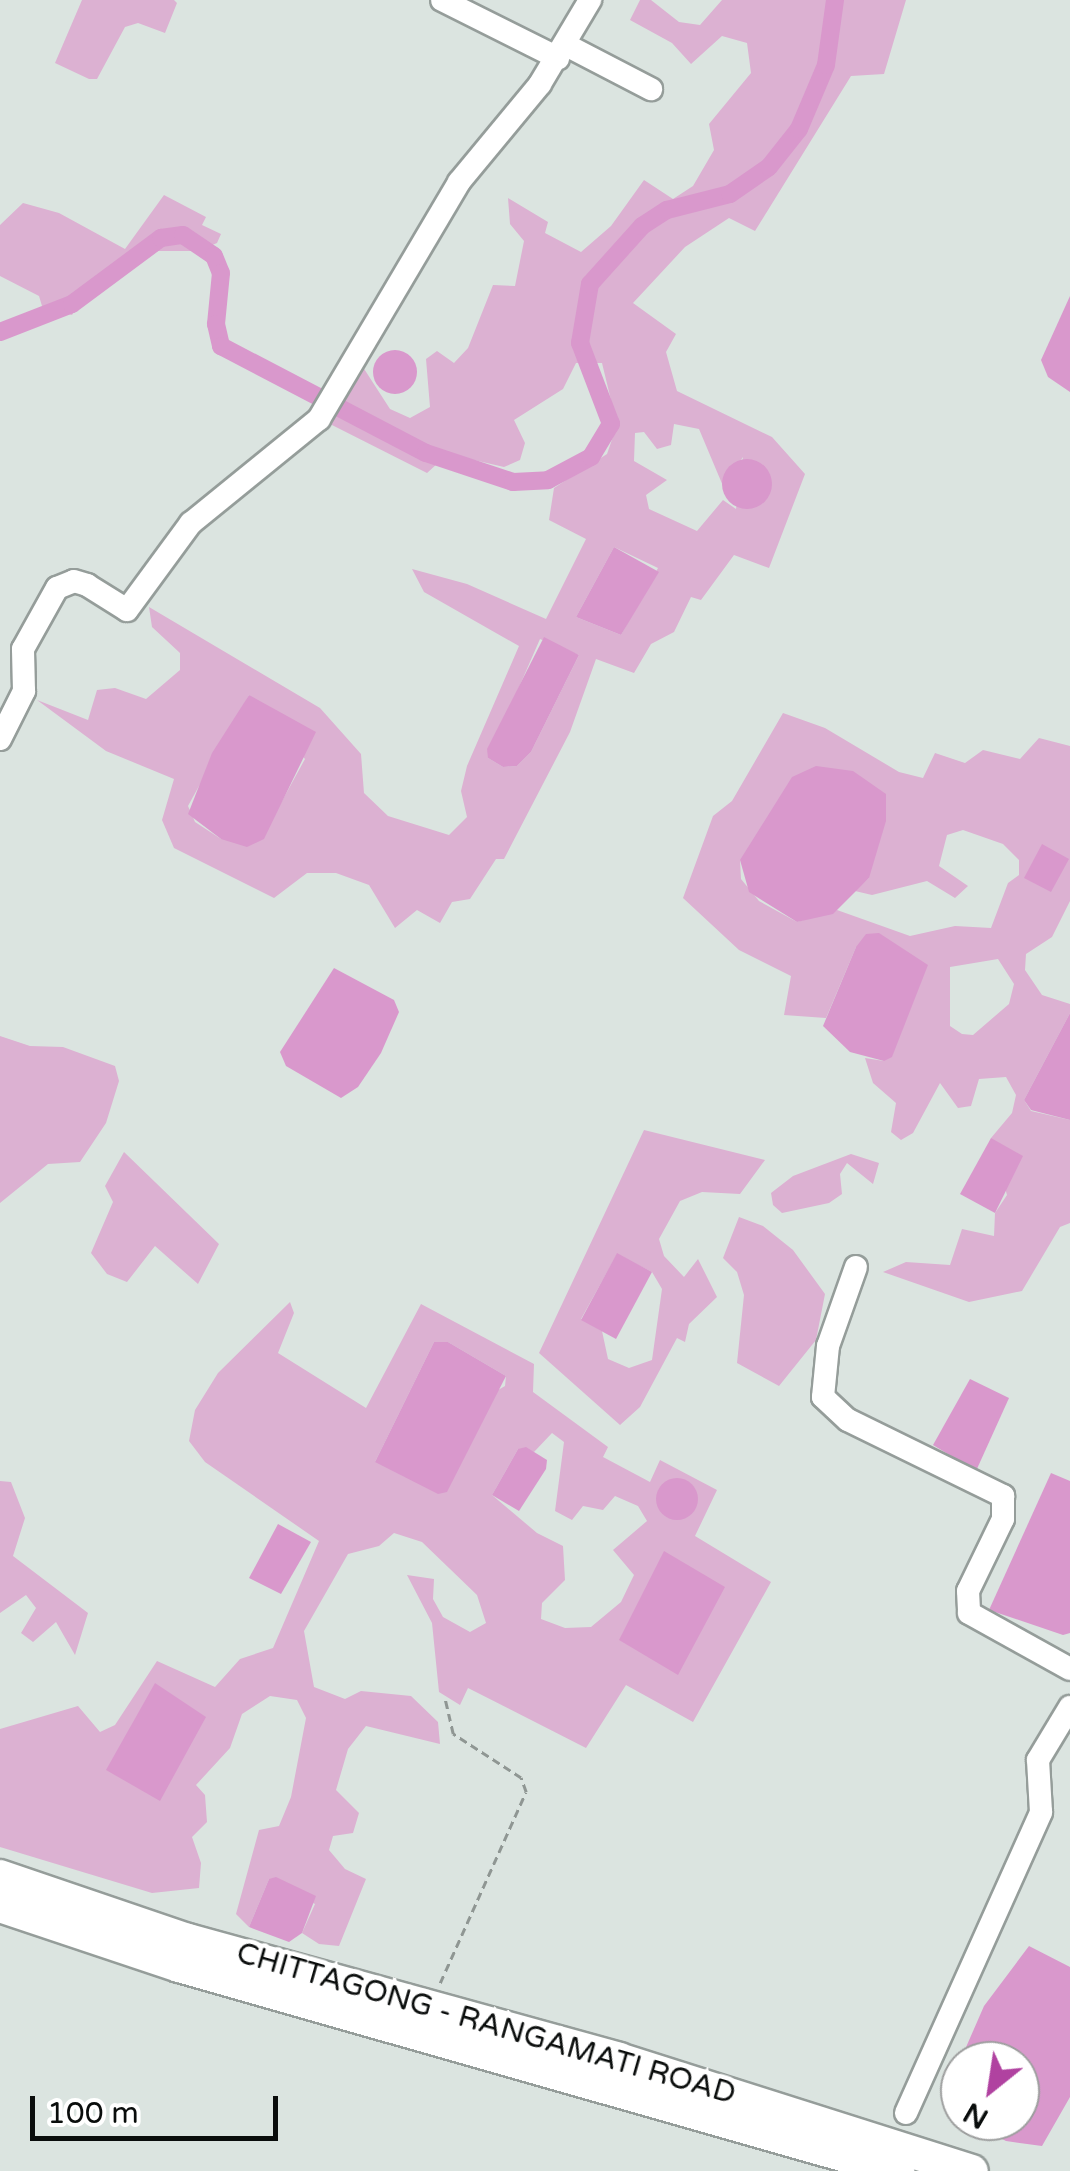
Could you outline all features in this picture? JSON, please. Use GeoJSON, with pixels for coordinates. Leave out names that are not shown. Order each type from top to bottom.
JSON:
{"type":"FeatureCollection","features":[{"type":"Feature","properties":{"kind":"highway","name":"CHITTAGONG - RANGAMATI ROAD"},"geometry":{"type":"LineString","coordinates":[[0,1876],[188,1940],[733,2093],[972,2171]]}},
{"type":"Feature","properties":{"kind":"highway","name":"CHITTAGONG - RANGAMATI ROAD"},"geometry":{"type":"LineString","coordinates":[[0,1906],[179,1966],[898,2171]]}},
{"type":"Feature","properties":{"kind":"street"},"geometry":{"type":"LineString","coordinates":[[442,0],[650,89]]}},
{"type":"Feature","properties":{"kind":"street"},"geometry":{"type":"LineString","coordinates":[[0,740],[24,691],[23,649],[57,588],[74,581],[87,584],[127,610],[191,524],[319,419],[459,182],[562,52],[590,0]]}},
{"type":"Feature","properties":{"kind":"street"},"geometry":{"type":"LineString","coordinates":[[856,1266],[828,1346],[823,1397],[848,1420],[1004,1496],[1003,1518],[968,1591],[969,1613],[1070,1669]]}},
{"type":"Feature","properties":{"kind":"street"},"geometry":{"type":"LineString","coordinates":[[906,2113],[1041,1812],[1038,1760],[1070,1707]]}},
{"type":"Feature","properties":{"kind":"path"},"geometry":{"type":"LineString","coordinates":[[431,2008],[526,1792],[522,1778],[454,1734],[445,1698]]}},
{"type":"Feature","properties":{"kind":"shaded area"},"geometry":{"type":"Polygon","coordinates":[[[82,0],[177,3],[165,33],[138,23],[125,27],[97,79],[89,79],[55,63],[82,0]]]}},
{"type":"Feature","properties":{"kind":"shaded area"},"geometry":{"type":"Polygon","coordinates":[[[640,0],[651,0],[679,22],[700,25],[722,0],[906,0],[884,74],[851,76],[755,231],[729,218],[685,247],[633,303],[676,334],[666,352],[677,391],[772,437],[805,474],[769,568],[734,555],[701,600],[691,597],[674,632],[651,644],[634,673],[596,659],[570,732],[504,859],[496,859],[470,899],[452,902],[440,923],[417,910],[395,928],[369,885],[336,873],[307,873],[274,898],[174,848],[162,820],[174,779],[106,751],[37,700],[88,720],[97,690],[115,688],[146,699],[180,670],[180,653],[152,627],[149,607],[320,708],[361,754],[364,793],[388,816],[449,835],[467,817],[461,791],[467,766],[519,646],[424,592],[412,569],[467,584],[546,619],[586,539],[549,520],[554,488],[607,454],[617,425],[602,363],[576,363],[563,389],[514,420],[525,443],[520,460],[504,467],[448,454],[427,473],[328,423],[359,361],[390,409],[410,418],[430,407],[426,359],[437,351],[454,363],[468,348],[493,285],[515,286],[524,241],[510,224],[508,198],[548,222],[545,233],[581,252],[611,226],[644,180],[673,199],[693,186],[714,150],[709,124],[751,73],[747,43],[722,36],[691,64],[672,43],[630,20],[640,0]],[[674,424],[671,445],[657,449],[644,432],[635,433],[634,461],[667,480],[646,495],[649,509],[697,531],[723,500],[736,509],[743,457],[723,486],[699,429],[674,424]],[[614,547],[576,617],[621,635],[658,568],[614,547]],[[540,639],[488,758],[503,767],[517,766],[531,752],[579,655],[540,639]],[[249,695],[188,806],[195,822],[221,839],[276,812],[305,759],[249,695]]]}},
{"type":"Feature","properties":{"kind":"shaded area"},"geometry":{"type":"Polygon","coordinates":[[[164,195],[206,217],[202,225],[221,234],[217,243],[198,251],[158,251],[110,274],[90,285],[72,315],[42,306],[39,296],[0,276],[0,225],[23,203],[59,213],[125,249],[164,195]]]}},
{"type":"Feature","properties":{"kind":"shaded area"},"geometry":{"type":"Polygon","coordinates":[[[1070,296],[1070,392],[1048,377],[1041,360],[1070,296]]]}},
{"type":"Feature","properties":{"kind":"shaded area"},"geometry":{"type":"Polygon","coordinates":[[[395,350],[410,357],[417,372],[410,387],[395,394],[380,387],[373,372],[380,357],[395,350]]]}},
{"type":"Feature","properties":{"kind":"shaded area"},"geometry":{"type":"Polygon","coordinates":[[[747,459],[765,466],[772,484],[765,502],[747,509],[729,502],[722,484],[729,466],[747,459]]]}},
{"type":"Feature","properties":{"kind":"shaded area"},"geometry":{"type":"Polygon","coordinates":[[[614,547],[659,572],[621,635],[576,617],[614,547]]]}},
{"type":"Feature","properties":{"kind":"shaded area"},"geometry":{"type":"Polygon","coordinates":[[[544,637],[579,655],[531,752],[517,766],[503,767],[488,758],[487,749],[544,637]]]}},
{"type":"Feature","properties":{"kind":"shaded area"},"geometry":{"type":"Polygon","coordinates":[[[249,695],[316,732],[264,839],[247,847],[221,839],[188,814],[212,753],[249,695]]]}},
{"type":"Feature","properties":{"kind":"shaded area"},"geometry":{"type":"Polygon","coordinates":[[[783,713],[825,728],[899,772],[923,778],[935,753],[965,763],[983,750],[1020,759],[1039,738],[1070,746],[1070,901],[1052,937],[1026,954],[1025,970],[1042,995],[1070,1004],[1070,1013],[1024,1100],[1031,1111],[1070,1120],[1070,1223],[1060,1227],[1022,1291],[969,1302],[883,1272],[906,1262],[950,1265],[962,1229],[994,1236],[995,1213],[1007,1195],[991,1138],[1012,1113],[1016,1095],[1006,1077],[979,1079],[971,1106],[958,1108],[940,1083],[913,1133],[901,1140],[891,1132],[896,1103],[873,1083],[865,1058],[884,1061],[856,947],[826,1018],[784,1015],[791,976],[739,950],[683,898],[713,816],[732,801],[783,713]],[[963,830],[947,835],[939,866],[968,886],[955,898],[927,881],[872,895],[855,891],[869,878],[740,860],[741,879],[759,901],[797,922],[837,910],[910,936],[955,926],[991,928],[1008,883],[1019,875],[1019,860],[1003,844],[963,830]],[[998,959],[950,967],[950,1026],[962,1034],[973,1035],[1009,1004],[1014,984],[998,959]]]}},
{"type":"Feature","properties":{"kind":"shaded area"},"geometry":{"type":"Polygon","coordinates":[[[816,766],[853,771],[886,794],[886,821],[869,878],[833,914],[797,922],[749,892],[740,860],[792,777],[816,766]]]}},
{"type":"Feature","properties":{"kind":"shaded area"},"geometry":{"type":"Polygon","coordinates":[[[1042,844],[1069,859],[1051,892],[1024,878],[1042,844]]]}},
{"type":"Feature","properties":{"kind":"shaded area"},"geometry":{"type":"Polygon","coordinates":[[[879,933],[928,965],[892,1057],[884,1061],[850,1052],[823,1026],[856,947],[866,934],[879,933]]]}},
{"type":"Feature","properties":{"kind":"shaded area"},"geometry":{"type":"Polygon","coordinates":[[[334,968],[394,1000],[399,1012],[381,1053],[358,1087],[341,1098],[286,1066],[280,1052],[334,968]]]}},
{"type":"Feature","properties":{"kind":"shaded area"},"geometry":{"type":"Polygon","coordinates":[[[1070,1013],[1070,1120],[1031,1110],[1024,1100],[1070,1013]]]}},
{"type":"Feature","properties":{"kind":"shaded area"},"geometry":{"type":"Polygon","coordinates":[[[0,1036],[30,1046],[63,1047],[115,1066],[119,1081],[106,1123],[80,1162],[48,1164],[0,1203],[0,1036]]]}},
{"type":"Feature","properties":{"kind":"shaded area"},"geometry":{"type":"Polygon","coordinates":[[[644,1130],[765,1160],[740,1194],[702,1192],[680,1201],[659,1239],[664,1256],[684,1277],[698,1259],[717,1297],[689,1324],[685,1342],[677,1338],[640,1407],[620,1425],[539,1353],[644,1130]],[[617,1254],[581,1319],[602,1331],[608,1359],[629,1368],[652,1360],[662,1289],[652,1272],[617,1254]]]}},
{"type":"Feature","properties":{"kind":"shaded area"},"geometry":{"type":"Polygon","coordinates":[[[991,1138],[1023,1156],[995,1213],[960,1194],[991,1138]]]}},
{"type":"Feature","properties":{"kind":"shaded area"},"geometry":{"type":"Polygon","coordinates":[[[124,1152],[219,1244],[198,1284],[155,1246],[127,1282],[107,1274],[91,1253],[113,1202],[105,1186],[124,1152]]]}},
{"type":"Feature","properties":{"kind":"shaded area"},"geometry":{"type":"Polygon","coordinates":[[[851,1154],[879,1163],[873,1184],[847,1163],[840,1174],[842,1194],[829,1203],[782,1213],[773,1205],[771,1193],[793,1176],[851,1154]]]}},
{"type":"Feature","properties":{"kind":"shaded area"},"geometry":{"type":"Polygon","coordinates":[[[739,1217],[763,1226],[793,1250],[825,1294],[816,1340],[779,1386],[737,1363],[744,1295],[737,1272],[723,1258],[739,1217]]]}},
{"type":"Feature","properties":{"kind":"shaded area"},"geometry":{"type":"Polygon","coordinates":[[[617,1253],[652,1272],[616,1339],[581,1320],[617,1253]]]}},
{"type":"Feature","properties":{"kind":"shaded area"},"geometry":{"type":"Polygon","coordinates":[[[290,1302],[294,1313],[278,1353],[366,1408],[421,1304],[534,1364],[533,1392],[608,1447],[603,1457],[650,1482],[660,1460],[717,1490],[695,1536],[771,1582],[693,1722],[626,1685],[586,1748],[468,1688],[460,1705],[439,1692],[432,1623],[407,1575],[434,1579],[433,1599],[443,1617],[470,1632],[486,1623],[477,1595],[422,1542],[394,1533],[379,1546],[348,1554],[304,1631],[314,1687],[345,1699],[361,1691],[411,1696],[438,1722],[440,1744],[366,1726],[348,1749],[336,1790],[359,1813],[353,1833],[333,1836],[329,1850],[345,1869],[366,1879],[339,1946],[319,1944],[302,1933],[315,1904],[269,1879],[249,1927],[236,1914],[259,1830],[279,1826],[291,1797],[306,1718],[297,1700],[270,1696],[242,1714],[230,1748],[196,1785],[205,1795],[207,1822],[192,1837],[201,1863],[199,1888],[152,1893],[0,1847],[0,1729],[78,1706],[100,1732],[115,1725],[157,1661],[215,1687],[240,1659],[273,1648],[319,1541],[205,1462],[189,1441],[195,1410],[218,1373],[290,1302]],[[434,1342],[375,1462],[505,1386],[506,1376],[448,1342],[434,1342]],[[552,1433],[534,1452],[518,1449],[492,1495],[537,1533],[563,1546],[565,1580],[542,1603],[541,1619],[565,1628],[591,1627],[621,1602],[634,1575],[613,1550],[647,1521],[638,1506],[615,1496],[603,1510],[583,1506],[572,1520],[555,1511],[564,1442],[552,1433]]]}},
{"type":"Feature","properties":{"kind":"shaded area"},"geometry":{"type":"Polygon","coordinates":[[[434,1342],[448,1342],[506,1376],[447,1492],[438,1494],[375,1462],[434,1342]]]}},
{"type":"Feature","properties":{"kind":"shaded area"},"geometry":{"type":"Polygon","coordinates":[[[970,1379],[1009,1398],[976,1471],[933,1445],[970,1379]]]}},
{"type":"Feature","properties":{"kind":"shaded area"},"geometry":{"type":"Polygon","coordinates":[[[526,1447],[547,1460],[546,1469],[519,1511],[492,1495],[518,1449],[526,1447]]]}},
{"type":"Feature","properties":{"kind":"shaded area"},"geometry":{"type":"Polygon","coordinates":[[[1051,1473],[1070,1481],[1070,1633],[1063,1635],[989,1610],[1051,1473]]]}},
{"type":"Feature","properties":{"kind":"shaded area"},"geometry":{"type":"Polygon","coordinates":[[[677,1478],[692,1484],[698,1499],[692,1514],[677,1520],[662,1514],[656,1499],[662,1484],[677,1478]]]}},
{"type":"Feature","properties":{"kind":"shaded area"},"geometry":{"type":"Polygon","coordinates":[[[0,1481],[11,1482],[25,1518],[13,1556],[88,1613],[75,1655],[56,1622],[33,1642],[21,1633],[36,1608],[26,1595],[0,1613],[0,1481]]]}},
{"type":"Feature","properties":{"kind":"shaded area"},"geometry":{"type":"Polygon","coordinates":[[[278,1524],[311,1542],[281,1594],[249,1578],[278,1524]]]}},
{"type":"Feature","properties":{"kind":"shaded area"},"geometry":{"type":"Polygon","coordinates":[[[664,1551],[725,1587],[678,1675],[619,1640],[664,1551]]]}},
{"type":"Feature","properties":{"kind":"shaded area"},"geometry":{"type":"Polygon","coordinates":[[[155,1683],[206,1717],[160,1801],[106,1770],[155,1683]]]}},
{"type":"Feature","properties":{"kind":"shaded area"},"geometry":{"type":"Polygon","coordinates":[[[276,1877],[316,1896],[302,1933],[289,1942],[249,1927],[269,1879],[276,1877]]]}},
{"type":"Feature","properties":{"kind":"shaded area"},"geometry":{"type":"Polygon","coordinates":[[[1029,1946],[1070,1967],[1070,2097],[1042,2146],[1006,2141],[1040,2141],[1040,2041],[969,2041],[984,2006],[1029,1946]]]}},
{"type":"Feature","properties":{"kind":"waterway"},"geometry":{"type":"LineString","coordinates":[[0,332],[72,304],[161,238],[183,235],[214,256],[221,273],[216,324],[221,346],[426,453],[513,482],[548,480],[591,457],[611,424],[580,343],[590,284],[642,226],[667,210],[730,194],[769,167],[799,129],[826,65],[835,0]]}}]}
